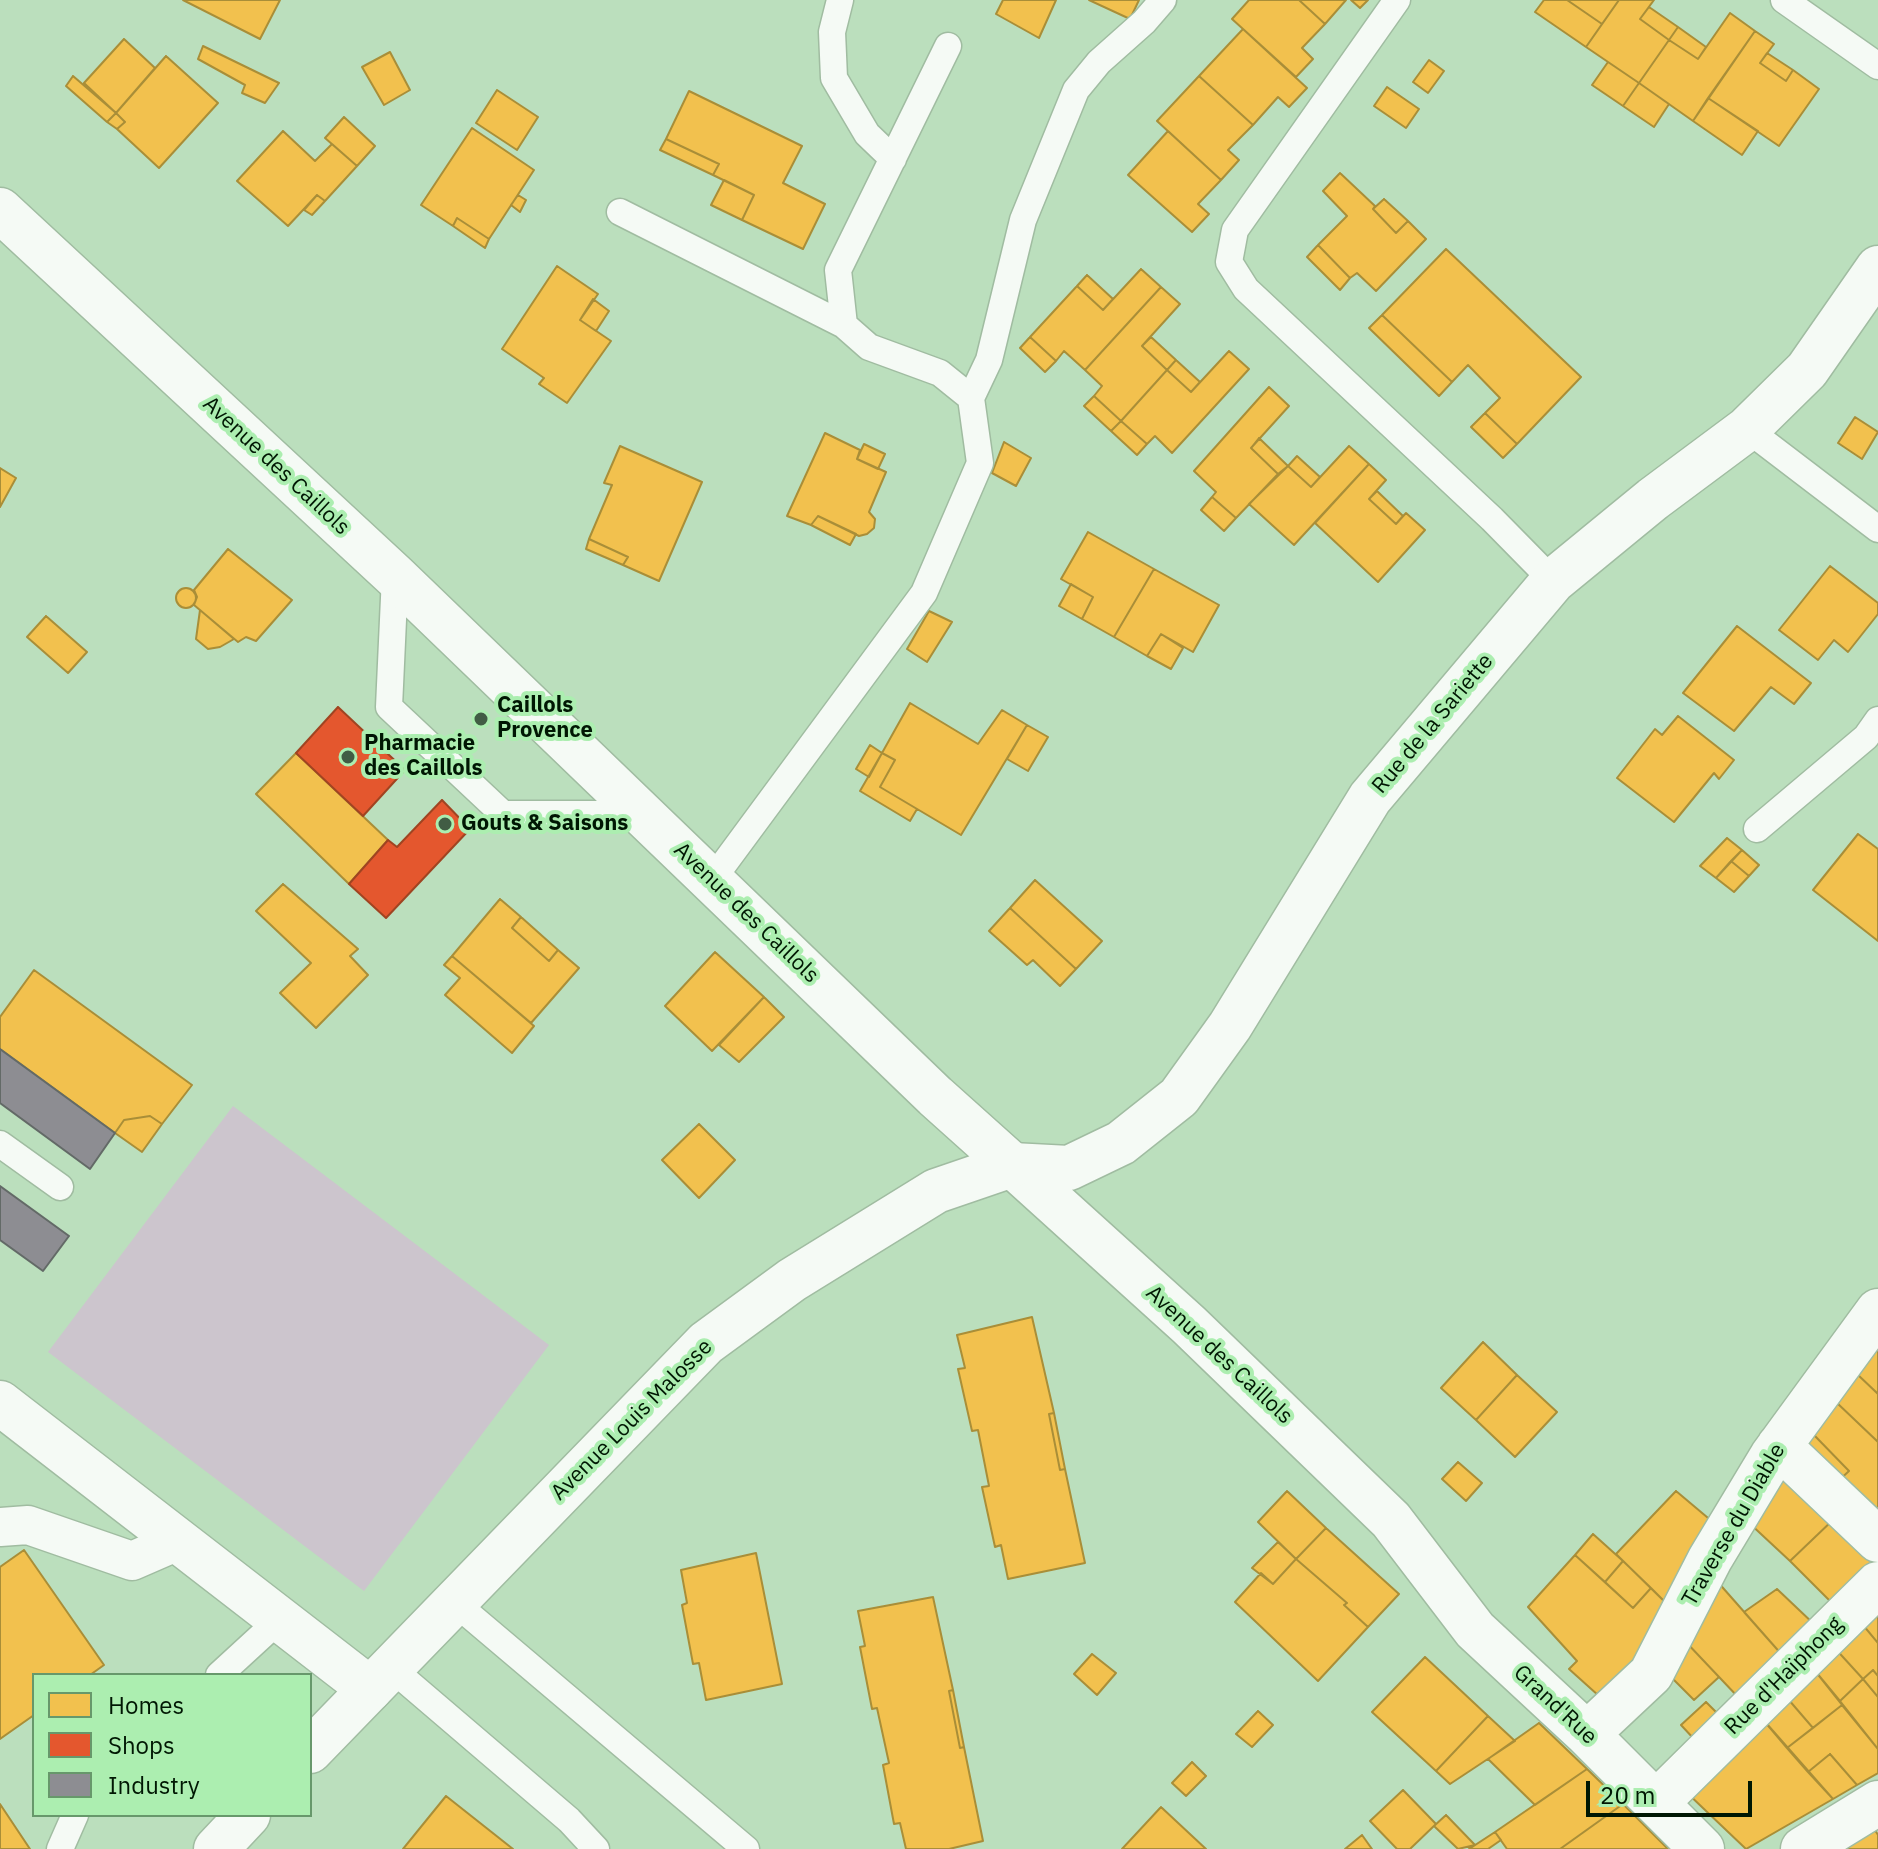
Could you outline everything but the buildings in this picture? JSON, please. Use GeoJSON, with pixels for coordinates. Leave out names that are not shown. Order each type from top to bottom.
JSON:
{"type":"FeatureCollection","features":[{"type":"Feature","properties":{"kind":"street","name":"Avenue des Caillols"},"geometry":{"type":"LineString","coordinates":[[0,210],[395,576],[935,1096],[1189,1325],[1391,1520],[1475,1630]]}},
{"type":"Feature","properties":{"kind":"street","name":"Rue de la Sariette"},"geometry":{"type":"LineString","coordinates":[[1012,1165],[1069,1168],[1121,1143],[1179,1097],[1230,1026],[1370,798],[1553,581],[1653,499],[1747,429],[1807,370],[1878,268]]}},
{"type":"Feature","properties":{"kind":"street","name":"Avenue Louis Malosse"},"geometry":{"type":"LineString","coordinates":[[312,1749],[706,1343],[792,1280],[936,1191],[1012,1165]]}},
{"type":"Feature","properties":{"kind":"street","name":"Traverse du Diable"},"geometry":{"type":"LineString","coordinates":[[1587,1734],[1651,1674],[1710,1559],[1779,1446],[1878,1311]]}},
{"type":"Feature","properties":{"kind":"street"},"geometry":{"type":"LineString","coordinates":[[0,1403],[280,1619],[380,1678]]}},
{"type":"Feature","properties":{"kind":"street"},"geometry":{"type":"LineString","coordinates":[[1779,1446],[1878,1540]]}},
{"type":"Feature","properties":{"kind":"street"},"geometry":{"type":"LineString","coordinates":[[0,1527],[28,1525],[132,1561],[178,1541]]}},
{"type":"Feature","properties":{"kind":"street","name":"Rue d'Haïphong"},"geometry":{"type":"LineString","coordinates":[[1656,1803],[1878,1584]]}},
{"type":"Feature","properties":{"kind":"street","name":"Grand'Rue"},"geometry":{"type":"LineString","coordinates":[[1475,1630],[1587,1734],[1700,1849]]}},
{"type":"Feature","properties":{"kind":"street"},"geometry":{"type":"LineString","coordinates":[[1803,1849],[1878,1803]]}},
{"type":"Feature","properties":{"kind":"street"},"geometry":{"type":"LineString","coordinates":[[216,1849],[246,1817]]}},
{"type":"Feature","properties":{"kind":"lane"},"geometry":{"type":"LineString","coordinates":[[840,0],[832,32],[834,78],[867,134],[893,159]]}},
{"type":"Feature","properties":{"kind":"lane"},"geometry":{"type":"LineString","coordinates":[[712,880],[924,593],[980,463],[971,398],[989,360],[1023,220],[1076,90],[1099,62],[1163,0]]}},
{"type":"Feature","properties":{"kind":"lane"},"geometry":{"type":"LineString","coordinates":[[1397,0],[1235,230],[1229,262],[1246,289],[1492,519],[1553,581]]}},
{"type":"Feature","properties":{"kind":"lane"},"geometry":{"type":"LineString","coordinates":[[1784,0],[1878,66]]}},
{"type":"Feature","properties":{"kind":"lane"},"geometry":{"type":"LineString","coordinates":[[844,325],[838,270],[948,46]]}},
{"type":"Feature","properties":{"kind":"lane"},"geometry":{"type":"LineString","coordinates":[[620,212],[844,325],[869,347],[940,373],[971,398]]}},
{"type":"Feature","properties":{"kind":"lane"},"geometry":{"type":"LineString","coordinates":[[1747,429],[1878,529]]}},
{"type":"Feature","properties":{"kind":"lane"},"geometry":{"type":"LineString","coordinates":[[395,576],[389,707],[503,814],[642,814]]}},
{"type":"Feature","properties":{"kind":"lane"},"geometry":{"type":"LineString","coordinates":[[1757,829],[1874,735]]}},
{"type":"Feature","properties":{"kind":"lane"},"geometry":{"type":"LineString","coordinates":[[0,1144],[60,1187]]}},
{"type":"Feature","properties":{"kind":"lane"},"geometry":{"type":"LineString","coordinates":[[454,1602],[746,1849]]}},
{"type":"Feature","properties":{"kind":"lane"},"geometry":{"type":"LineString","coordinates":[[221,1673],[280,1619]]}},
{"type":"Feature","properties":{"kind":"lane"},"geometry":{"type":"LineString","coordinates":[[380,1678],[569,1820],[596,1849]]}},
{"type":"Feature","properties":{"kind":"lane"},"geometry":{"type":"LineString","coordinates":[[60,1849],[74,1817]]}},
{"type":"Feature","properties":{"kind":"shaded area"},"geometry":{"type":"Polygon","coordinates":[[[233,1106],[549,1345],[364,1591],[48,1352],[233,1106]]]}},
{"type":"Feature","properties":{"kind":"place","name":"Caillols Provence"},"geometry":{"type":"Point","coordinates":[481,719]}},
{"type":"Feature","properties":{"kind":"place","name":"Pharmacie des Caillols"},"geometry":{"type":"Point","coordinates":[348,757]}},
{"type":"Feature","properties":{"kind":"place","name":"Gouts & Saisons"},"geometry":{"type":"Point","coordinates":[445,824]}}]}
